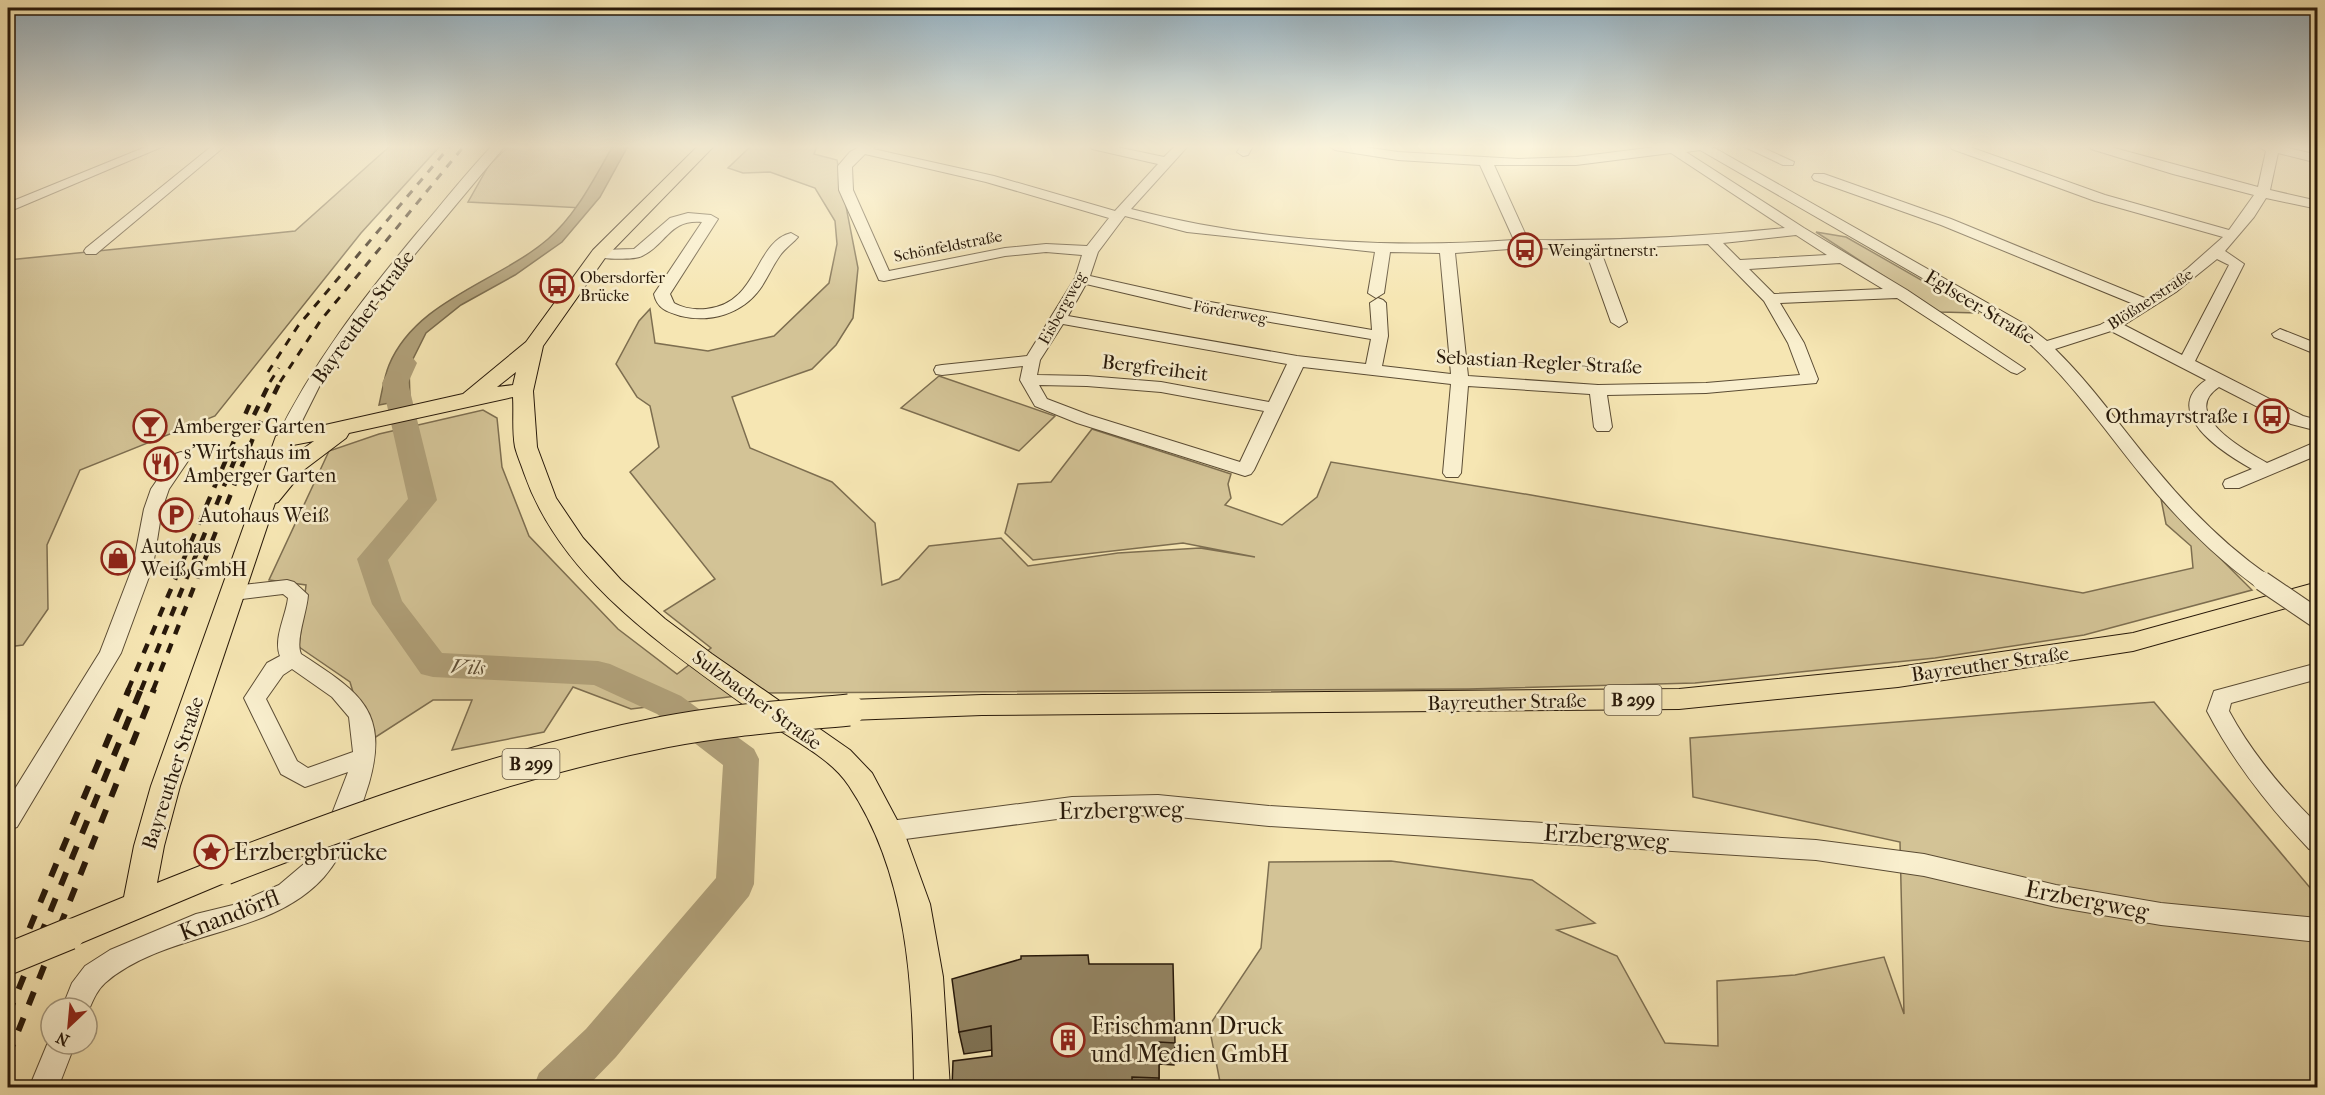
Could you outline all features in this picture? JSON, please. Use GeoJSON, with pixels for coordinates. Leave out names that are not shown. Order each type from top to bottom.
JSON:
{"type":"FeatureCollection","features":[{"type":"Feature","properties":{"kind":"main road","name":"Sulzbacher Straße"},"geometry":{"type":"LineString","coordinates":[[491,390],[532,346],[599,254],[655,197]]}},
{"type":"Feature","properties":{"kind":"main road","name":"Sulzbacher Straße"},"geometry":{"type":"LineString","coordinates":[[532,346],[523,389],[522,416],[528,455],[544,499],[574,544],[612,585],[673,639],[855,772],[890,831],[917,918],[928,977],[932,1088]]}},
{"type":"Feature","properties":{"kind":"main road"},"geometry":{"type":"LineString","coordinates":[[284,441],[462,400],[491,390],[523,389]]}},
{"type":"Feature","properties":{"kind":"main road","name":"Bayreuther Straße"},"geometry":{"type":"LineString","coordinates":[[261,509],[297,464],[348,427]]}},
{"type":"Feature","properties":{"kind":"main road","name":"Bayreuther Straße"},"geometry":{"type":"LineString","coordinates":[[284,441],[166,787],[142,873],[138,906],[225,869],[424,796],[608,744],[728,721],[849,710],[937,707],[1679,699],[1898,677],[2133,642],[2318,590]]}},
{"type":"Feature","properties":{"kind":"main road","name":"B 299"},"geometry":{"type":"LineString","coordinates":[[8,959],[138,906]]}},
{"type":"Feature","properties":{"kind":"street"},"geometry":{"type":"LineString","coordinates":[[8,208],[35,197]]}},
{"type":"Feature","properties":{"kind":"street"},"geometry":{"type":"LineString","coordinates":[[91,251],[157,197]]}},
{"type":"Feature","properties":{"kind":"street","name":"Bayreuther Straße"},"geometry":{"type":"LineString","coordinates":[[284,441],[298,408],[353,325],[454,197]]}},
{"type":"Feature","properties":{"kind":"street","name":"Schönfeldstraße"},"geometry":{"type":"LineString","coordinates":[[849,197],[884,277],[1005,252],[1046,248],[1091,251]]}},
{"type":"Feature","properties":{"kind":"street"},"geometry":{"type":"LineString","coordinates":[[1059,197],[1120,213],[1207,231],[1383,248],[1447,249],[1523,244],[1591,245],[1712,240],[1797,231]]}},
{"type":"Feature","properties":{"kind":"street","name":"Eisbergweg"},"geometry":{"type":"LineString","coordinates":[[1028,380],[1032,360],[1082,278],[1091,251],[1135,197]]}},
{"type":"Feature","properties":{"kind":"street"},"geometry":{"type":"LineString","coordinates":[[1502,197],[1523,244]]}},
{"type":"Feature","properties":{"kind":"street","name":"Eglseer Straße"},"geometry":{"type":"LineString","coordinates":[[1746,197],[1797,231],[1902,293],[2018,369]]}},
{"type":"Feature","properties":{"kind":"street","name":"Eglseer Straße"},"geometry":{"type":"LineString","coordinates":[[1791,197],[2022,329],[2045,346],[2072,374],[2167,494],[2218,548],[2318,619]]}},
{"type":"Feature","properties":{"kind":"street"},"geometry":{"type":"LineString","coordinates":[[1876,197],[1946,222],[2146,304]]}},
{"type":"Feature","properties":{"kind":"street"},"geometry":{"type":"LineString","coordinates":[[2098,197],[2232,235]]}},
{"type":"Feature","properties":{"kind":"street","name":"Blößnerstraße"},"geometry":{"type":"LineString","coordinates":[[2045,346],[2111,326],[2183,280],[2232,235],[2259,197]]}},
{"type":"Feature","properties":{"kind":"street"},"geometry":{"type":"LineString","coordinates":[[2281,197],[2318,205]]}},
{"type":"Feature","properties":{"kind":"street"},"geometry":{"type":"LineString","coordinates":[[599,254],[638,253],[675,221],[688,217],[711,219],[662,294],[666,304],[674,309],[707,313],[731,308],[742,302],[755,286],[779,245],[791,237]]}},
{"type":"Feature","properties":{"kind":"street"},"geometry":{"type":"LineString","coordinates":[[1712,240],[1770,299]]}},
{"type":"Feature","properties":{"kind":"street"},"geometry":{"type":"LineString","coordinates":[[1591,245],[1619,322]]}},
{"type":"Feature","properties":{"kind":"street"},"geometry":{"type":"LineString","coordinates":[[1373,371],[1380,336],[1377,298],[1383,248]]}},
{"type":"Feature","properties":{"kind":"street"},"geometry":{"type":"LineString","coordinates":[[1447,249],[1460,380],[1452,473]]}},
{"type":"Feature","properties":{"kind":"street","name":"Blößnerstraße"},"geometry":{"type":"LineString","coordinates":[[2183,361],[2189,357],[2237,264],[2216,252]]}},
{"type":"Feature","properties":{"kind":"street"},"geometry":{"type":"LineString","coordinates":[[1739,265],[1844,258]]}},
{"type":"Feature","properties":{"kind":"street","name":"Förderweg"},"geometry":{"type":"LineString","coordinates":[[1082,278],[1149,296],[1238,314],[1380,336]]}},
{"type":"Feature","properties":{"kind":"street","name":"Eglseer Straße"},"geometry":{"type":"LineString","coordinates":[[1770,299],[1902,293]]}},
{"type":"Feature","properties":{"kind":"street","name":"Sebastian-Regler-Straße"},"geometry":{"type":"LineString","coordinates":[[1059,319],[1297,361],[1460,380],[1598,390],[1706,388],[1810,379],[1796,344],[1770,299]]}},
{"type":"Feature","properties":{"kind":"street"},"geometry":{"type":"LineString","coordinates":[[2111,326],[2297,420],[2318,426]]}},
{"type":"Feature","properties":{"kind":"street"},"geometry":{"type":"LineString","coordinates":[[2280,334],[2318,350]]}},
{"type":"Feature","properties":{"kind":"street","name":"Eisbergweg"},"geometry":{"type":"LineString","coordinates":[[942,370],[1032,360]]}},
{"type":"Feature","properties":{"kind":"street"},"geometry":{"type":"LineString","coordinates":[[1028,380],[1041,402],[1083,419],[1245,470],[1297,361]]}},
{"type":"Feature","properties":{"kind":"street"},"geometry":{"type":"LineString","coordinates":[[2219,379],[2208,384],[2196,400],[2196,409],[2203,423],[2216,438],[2265,470]]}},
{"type":"Feature","properties":{"kind":"street","name":"Bergfreiheit"},"geometry":{"type":"LineString","coordinates":[[1028,380],[1087,381],[1161,387],[1275,408]]}},
{"type":"Feature","properties":{"kind":"street"},"geometry":{"type":"LineString","coordinates":[[1598,390],[1603,427]]}},
{"type":"Feature","properties":{"kind":"street"},"geometry":{"type":"LineString","coordinates":[[2232,484],[2308,453],[2318,446]]}},
{"type":"Feature","properties":{"kind":"street"},"geometry":{"type":"LineString","coordinates":[[8,820],[110,653],[143,566],[153,509],[160,489],[181,458]]}},
{"type":"Feature","properties":{"kind":"street"},"geometry":{"type":"LineString","coordinates":[[234,592],[287,587],[298,594],[297,610],[287,647],[292,659],[275,669],[255,698],[289,767],[305,778],[364,757]]}},
{"type":"Feature","properties":{"kind":"street","name":"Knandörfl"},"geometry":{"type":"LineString","coordinates":[[80,996],[94,975],[119,958],[196,926],[237,916],[288,893],[314,871],[330,851],[356,786],[364,757],[360,714],[340,691],[292,659]]}},
{"type":"Feature","properties":{"kind":"street"},"geometry":{"type":"LineString","coordinates":[[2318,671],[2222,697],[2218,711],[2233,743],[2262,781],[2318,842]]}},
{"type":"Feature","properties":{"kind":"street","name":"Erzbergweg"},"geometry":{"type":"LineString","coordinates":[[890,831],[1072,807],[1158,805],[1269,816],[1816,850],[1924,866],[2056,896],[2161,914],[2318,930]]}},
{"type":"Feature","properties":{"kind":"street"},"geometry":{"type":"LineString","coordinates":[[43,1088],[56,1056]]}},
{"type":"Feature","properties":{"kind":"shaded area"},"geometry":{"type":"Polygon","coordinates":[[[333,197],[394,197],[361,233],[215,416],[80,470],[47,545],[48,609],[23,645],[8,647],[8,260],[295,231],[333,197]]]}},
{"type":"Feature","properties":{"kind":"shaded area"},"geometry":{"type":"Polygon","coordinates":[[[471,197],[589,197],[583,208],[468,202],[471,197]]]}},
{"type":"Feature","properties":{"kind":"shaded area"},"geometry":{"type":"Polygon","coordinates":[[[583,197],[600,197],[562,242],[515,275],[461,305],[426,333],[409,367],[410,399],[379,405],[389,365],[402,343],[418,324],[460,294],[528,254],[548,239],[583,197]]]}},
{"type":"Feature","properties":{"kind":"shaded area"},"geometry":{"type":"Polygon","coordinates":[[[821,197],[844,197],[858,268],[853,318],[836,345],[812,369],[732,397],[750,448],[832,482],[875,523],[882,585],[899,579],[929,546],[1001,538],[1028,566],[1118,553],[1200,548],[1255,557],[1183,543],[1033,560],[1005,533],[1018,484],[1051,482],[1092,429],[1231,474],[1228,484],[1231,498],[1225,505],[1282,525],[1317,497],[1331,462],[1531,495],[2083,593],[2193,568],[2191,546],[2166,524],[2161,499],[2252,590],[2084,635],[1935,658],[1695,683],[1468,689],[761,693],[631,709],[573,687],[544,732],[452,750],[472,700],[433,700],[368,742],[350,682],[299,647],[306,585],[269,580],[329,451],[379,434],[483,410],[497,418],[502,467],[529,536],[618,629],[677,674],[711,648],[664,611],[715,579],[630,472],[659,447],[650,406],[637,397],[616,364],[639,321],[650,309],[655,343],[708,351],[774,336],[829,283],[837,244],[835,221],[821,197]]]}},
{"type":"Feature","properties":{"kind":"shaded area"},"geometry":{"type":"Polygon","coordinates":[[[1816,232],[1846,237],[1979,313],[1939,312],[1816,232]]]}},
{"type":"Feature","properties":{"kind":"shaded area"},"geometry":{"type":"Polygon","coordinates":[[[939,376],[1055,416],[1019,451],[901,408],[939,376]]]}},
{"type":"Feature","properties":{"kind":"shaded area"},"geometry":{"type":"Polygon","coordinates":[[[2154,702],[2317,896],[2317,1087],[1221,1087],[1209,1026],[1261,948],[1269,862],[1391,861],[1532,880],[1595,923],[1557,930],[1617,956],[1665,1043],[1718,1046],[1717,981],[1795,975],[1884,957],[1904,1014],[1900,842],[1693,797],[1690,738],[2154,702]]]}},
{"type":"Feature","properties":{"kind":"building","name":"Frischmann Druck und Medien GmbH"},"geometry":{"type":"Polygon","coordinates":[[[1088,955],[1089,964],[1173,964],[1175,1043],[1159,1042],[1159,1078],[1132,1077],[1132,1088],[952,1088],[953,1061],[992,1056],[991,1026],[959,1032],[952,979],[1021,959],[1021,956],[1088,955]]]}},
{"type":"Feature","properties":{"kind":"waterway","name":"Vils"},"geometry":{"type":"LineString","coordinates":[[404,363],[395,383],[423,500],[372,559],[388,604],[433,665],[598,673],[669,705],[741,759],[735,884],[601,1043],[555,1088]]}},
{"type":"Feature","properties":{"kind":"railway"},"geometry":{"type":"LineString","coordinates":[[268,372],[298,326],[407,197]]}},
{"type":"Feature","properties":{"kind":"railway"},"geometry":{"type":"LineString","coordinates":[[280,382],[321,320],[422,197]]}},
{"type":"Feature","properties":{"kind":"railway"},"geometry":{"type":"LineString","coordinates":[[270,382],[279,368]]}},
{"type":"Feature","properties":{"kind":"railway"},"geometry":{"type":"LineString","coordinates":[[254,415],[270,382]]}},
{"type":"Feature","properties":{"kind":"railway"},"geometry":{"type":"LineString","coordinates":[[153,690],[255,433],[280,382]]}},
{"type":"Feature","properties":{"kind":"railway"},"geometry":{"type":"LineString","coordinates":[[128,690],[251,401]]}},
{"type":"Feature","properties":{"kind":"railway"},"geometry":{"type":"LineString","coordinates":[[141,690],[235,459]]}},
{"type":"Feature","properties":{"kind":"railway"},"geometry":{"type":"LineString","coordinates":[[8,980],[129,689]]}},
{"type":"Feature","properties":{"kind":"railway"},"geometry":{"type":"LineString","coordinates":[[8,1015],[141,689]]}},
{"type":"Feature","properties":{"kind":"railway"},"geometry":{"type":"LineString","coordinates":[[8,1057],[154,689]]}},
{"type":"Feature","properties":{"kind":"place","name":"Weingärtnerstr."},"geometry":{"type":"Point","coordinates":[1525,250]}},
{"type":"Feature","properties":{"kind":"place","name":"Obersdorfer Brücke"},"geometry":{"type":"Point","coordinates":[557,286]}},
{"type":"Feature","properties":{"kind":"place","name":"Othmayrstraße 1"},"geometry":{"type":"Point","coordinates":[2272,416]}},
{"type":"Feature","properties":{"kind":"place","name":"Amberger Garten"},"geometry":{"type":"Point","coordinates":[150,426]}},
{"type":"Feature","properties":{"kind":"place","name":"s'Wirtshaus im Amberger Garten"},"geometry":{"type":"Point","coordinates":[161,464]}},
{"type":"Feature","properties":{"kind":"place","name":"Autohaus Weiß"},"geometry":{"type":"Point","coordinates":[176,515]}},
{"type":"Feature","properties":{"kind":"place","name":"Autohaus Weiß GmbH"},"geometry":{"type":"Point","coordinates":[118,558]}},
{"type":"Feature","properties":{"kind":"place","name":"Erzbergbrücke"},"geometry":{"type":"Point","coordinates":[211,852]}},
{"type":"Feature","properties":{"kind":"place","name":"Frischmann Druck und Medien GmbH"},"geometry":{"type":"Point","coordinates":[1068,1040]}}]}
